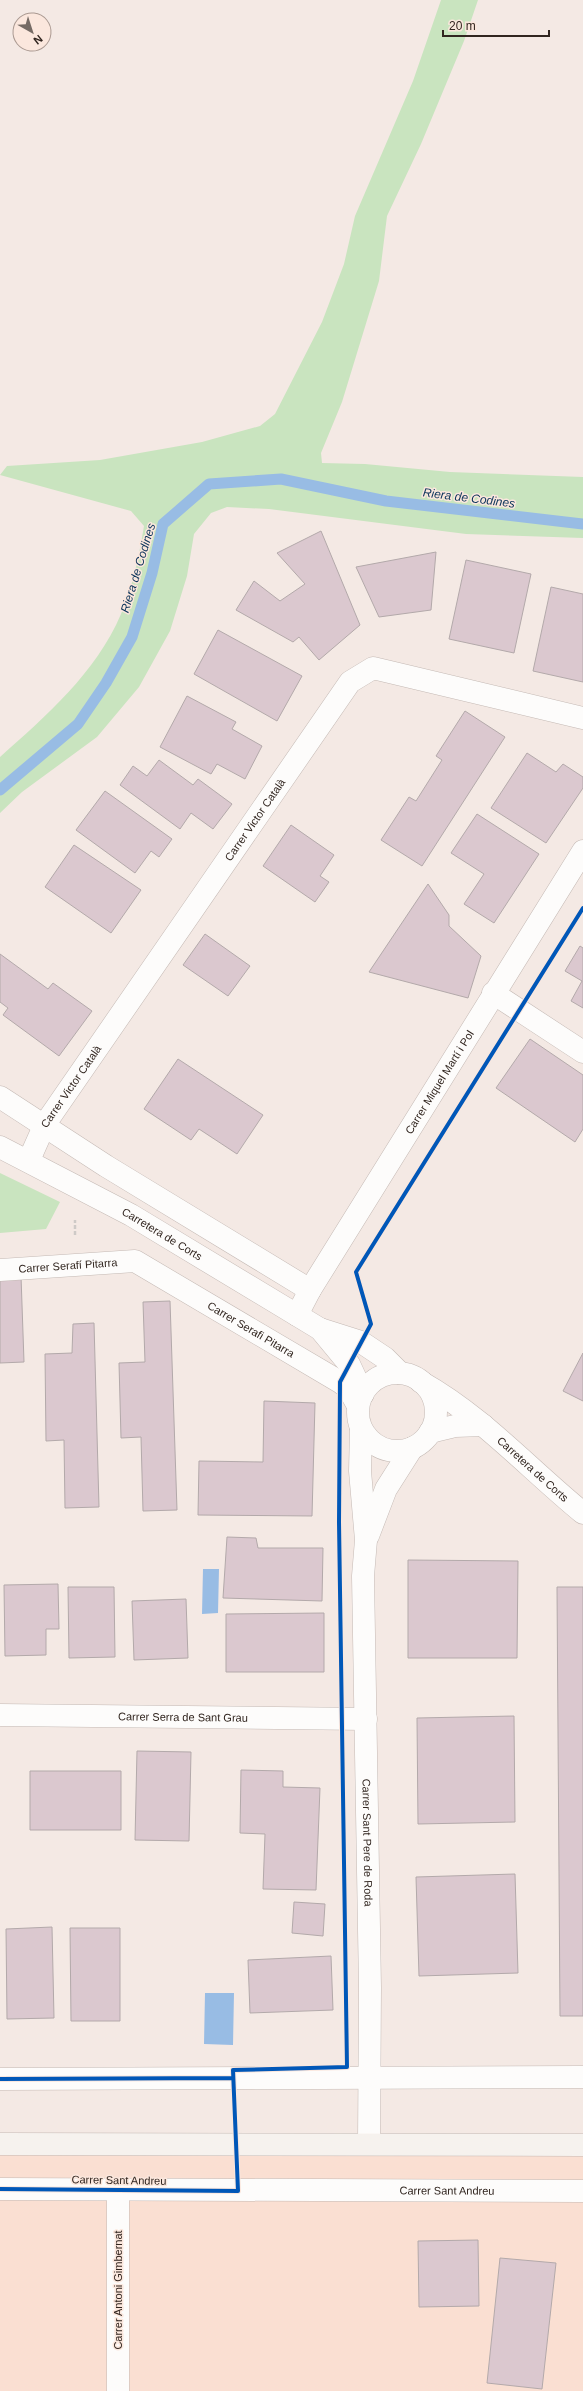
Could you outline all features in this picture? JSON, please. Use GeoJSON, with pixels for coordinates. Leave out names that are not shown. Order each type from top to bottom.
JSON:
{"type":"FeatureCollection","features":[{"type":"Feature","properties":{"kind":"main road"},"geometry":{"type":"LineString","coordinates":[[0,2144],[583,2145]]}},
{"type":"Feature","properties":{"kind":"street","name":"Carrer Victor Català"},"geometry":{"type":"LineString","coordinates":[[29,1160],[45,1124],[350,682],[373,668],[583,718]]}},
{"type":"Feature","properties":{"kind":"street","name":"Carrer Miquel Martí i Pol"},"geometry":{"type":"LineString","coordinates":[[297,1315],[310,1290],[493,993],[583,851]]}},
{"type":"Feature","properties":{"kind":"street"},"geometry":{"type":"LineString","coordinates":[[493,993],[583,1052]]}},
{"type":"Feature","properties":{"kind":"street"},"geometry":{"type":"LineString","coordinates":[[0,1097],[45,1124],[106,1166],[310,1290]]}},
{"type":"Feature","properties":{"kind":"street","name":"Carretera de Corts"},"geometry":{"type":"LineString","coordinates":[[0,1147],[29,1160],[131,1215],[320,1329],[361,1342],[385,1358],[400,1373]]}},
{"type":"Feature","properties":{"kind":"street","name":"Carrer Serafí Pitarra"},"geometry":{"type":"LineString","coordinates":[[0,1270],[135,1261]]}},
{"type":"Feature","properties":{"kind":"street","name":"Carrer Serafi Pitarra"},"geometry":{"type":"LineString","coordinates":[[135,1261],[340,1382],[361,1400]]}},
{"type":"Feature","properties":{"kind":"street","name":"Carretera de Corts"},"geometry":{"type":"LineString","coordinates":[[320,1329],[349,1364],[361,1400]]}},
{"type":"Feature","properties":{"kind":"street"},"geometry":{"type":"LineString","coordinates":[[400,1373],[421,1382],[430,1392],[435,1405],[435,1419],[430,1432],[423,1442],[412,1448],[397,1451],[382,1449],[370,1441],[361,1429],[361,1400],[375,1380],[391,1374],[400,1373]]}},
{"type":"Feature","properties":{"kind":"street","name":"Carretera de Corts"},"geometry":{"type":"LineString","coordinates":[[421,1382],[442,1393],[483,1425],[583,1513]]}},
{"type":"Feature","properties":{"kind":"street"},"geometry":{"type":"LineString","coordinates":[[430,1432],[454,1426],[483,1425]]}},
{"type":"Feature","properties":{"kind":"street","name":"Carrer Sant Pere de Roda"},"geometry":{"type":"LineString","coordinates":[[361,1429],[360,1471],[366,1540],[363,1576],[370,1988],[368,2078],[369,2144]]}},
{"type":"Feature","properties":{"kind":"street","name":"Carrer Sant Pere de Roda"},"geometry":{"type":"LineString","coordinates":[[366,1540],[386,1489],[412,1448]]}},
{"type":"Feature","properties":{"kind":"street","name":"Carrer Serra de Sant Grau"},"geometry":{"type":"LineString","coordinates":[[0,1715],[366,1719]]}},
{"type":"Feature","properties":{"kind":"street"},"geometry":{"type":"LineString","coordinates":[[0,2079],[583,2077]]}},
{"type":"Feature","properties":{"kind":"street","name":"Carrer Sant Andreu"},"geometry":{"type":"LineString","coordinates":[[0,2189],[583,2191]]}},
{"type":"Feature","properties":{"kind":"street","name":"Carrer Antoni Gimbernat"},"geometry":{"type":"LineString","coordinates":[[118,2189],[118,2391]]}},
{"type":"Feature","properties":{"kind":"shaded area"},"geometry":{"type":"Polygon","coordinates":[[[0,2144],[583,2145],[583,2391],[0,2391],[0,2144]]]}},
{"type":"Feature","properties":{"kind":"green space"},"geometry":{"type":"Polygon","coordinates":[[[441,0],[478,0],[464,41],[421,144],[387,216],[379,281],[342,402],[321,453],[322,463],[365,464],[450,472],[583,477],[583,538],[466,534],[269,509],[227,507],[211,513],[194,534],[187,576],[170,631],[139,687],[97,737],[22,792],[0,813],[0,757],[35,726],[68,692],[84,674],[111,635],[129,593],[144,526],[131,511],[0,475],[7,466],[100,460],[202,442],[260,426],[275,414],[322,322],[344,264],[355,216],[413,81],[441,0]]]}},
{"type":"Feature","properties":{"kind":"green space"},"geometry":{"type":"Polygon","coordinates":[[[0,1173],[60,1202],[46,1229],[0,1233],[0,1173]]]}},
{"type":"Feature","properties":{"kind":"water"},"geometry":{"type":"Polygon","coordinates":[[[203,1569],[219,1569],[218,1613],[202,1614],[203,1569]]]}},
{"type":"Feature","properties":{"kind":"water"},"geometry":{"type":"Polygon","coordinates":[[[205,1993],[234,1993],[233,2045],[204,2044],[205,1993]]]}},
{"type":"Feature","properties":{"kind":"building"},"geometry":{"type":"Polygon","coordinates":[[[321,531],[360,625],[319,660],[299,637],[293,642],[236,610],[254,581],[280,601],[305,584],[277,553],[321,531]]]}},
{"type":"Feature","properties":{"kind":"building"},"geometry":{"type":"Polygon","coordinates":[[[436,552],[431,610],[379,617],[356,567],[436,552]]]}},
{"type":"Feature","properties":{"kind":"building"},"geometry":{"type":"Polygon","coordinates":[[[466,560],[531,574],[514,653],[449,639],[466,560]]]}},
{"type":"Feature","properties":{"kind":"building"},"geometry":{"type":"Polygon","coordinates":[[[551,587],[583,594],[583,682],[533,671],[551,587]]]}},
{"type":"Feature","properties":{"kind":"building"},"geometry":{"type":"Polygon","coordinates":[[[218,630],[302,676],[277,721],[194,674],[218,630]]]}},
{"type":"Feature","properties":{"kind":"building"},"geometry":{"type":"Polygon","coordinates":[[[187,696],[236,722],[232,729],[262,746],[245,779],[217,764],[211,774],[160,747],[187,696]]]}},
{"type":"Feature","properties":{"kind":"building"},"geometry":{"type":"Polygon","coordinates":[[[465,711],[505,737],[422,866],[381,840],[409,797],[416,801],[442,760],[436,756],[465,711]]]}},
{"type":"Feature","properties":{"kind":"building"},"geometry":{"type":"Polygon","coordinates":[[[527,753],[556,772],[563,764],[583,777],[583,788],[546,843],[491,808],[527,753]]]}},
{"type":"Feature","properties":{"kind":"building"},"geometry":{"type":"Polygon","coordinates":[[[159,760],[193,785],[198,779],[232,804],[213,829],[191,813],[180,829],[120,785],[133,766],[147,776],[159,760]]]}},
{"type":"Feature","properties":{"kind":"building"},"geometry":{"type":"Polygon","coordinates":[[[105,791],[172,839],[159,857],[151,851],[135,873],[76,830],[105,791]]]}},
{"type":"Feature","properties":{"kind":"building"},"geometry":{"type":"Polygon","coordinates":[[[477,814],[539,854],[494,923],[464,904],[484,874],[451,853],[477,814]]]}},
{"type":"Feature","properties":{"kind":"building"},"geometry":{"type":"Polygon","coordinates":[[[291,825],[334,855],[320,876],[329,882],[315,902],[263,866],[291,825]]]}},
{"type":"Feature","properties":{"kind":"building"},"geometry":{"type":"Polygon","coordinates":[[[74,845],[141,890],[111,933],[45,887],[74,845]]]}},
{"type":"Feature","properties":{"kind":"building"},"geometry":{"type":"Polygon","coordinates":[[[428,884],[449,915],[449,926],[481,956],[468,998],[369,972],[428,884]]]}},
{"type":"Feature","properties":{"kind":"building"},"geometry":{"type":"Polygon","coordinates":[[[205,934],[250,966],[228,996],[183,965],[205,934]]]}},
{"type":"Feature","properties":{"kind":"building"},"geometry":{"type":"Polygon","coordinates":[[[580,946],[583,948],[583,1008],[571,1001],[582,981],[565,971],[580,946]]]}},
{"type":"Feature","properties":{"kind":"building"},"geometry":{"type":"Polygon","coordinates":[[[0,954],[48,989],[53,983],[92,1011],[59,1056],[3,1015],[8,1008],[0,1002],[0,954]]]}},
{"type":"Feature","properties":{"kind":"building"},"geometry":{"type":"Polygon","coordinates":[[[530,1039],[583,1075],[583,1129],[575,1142],[496,1088],[530,1039]]]}},
{"type":"Feature","properties":{"kind":"building"},"geometry":{"type":"Polygon","coordinates":[[[178,1059],[263,1115],[237,1154],[199,1129],[191,1140],[144,1109],[178,1059]]]}},
{"type":"Feature","properties":{"kind":"building"},"geometry":{"type":"Polygon","coordinates":[[[21,1276],[24,1362],[0,1363],[0,1277],[21,1276]]]}},
{"type":"Feature","properties":{"kind":"building"},"geometry":{"type":"Polygon","coordinates":[[[170,1301],[177,1510],[143,1511],[141,1437],[121,1438],[119,1363],[145,1362],[143,1302],[170,1301]]]}},
{"type":"Feature","properties":{"kind":"building"},"geometry":{"type":"Polygon","coordinates":[[[94,1323],[99,1507],[65,1508],[64,1440],[46,1441],[45,1354],[72,1353],[73,1324],[94,1323]]]}},
{"type":"Feature","properties":{"kind":"building"},"geometry":{"type":"Polygon","coordinates":[[[583,1353],[583,1401],[563,1391],[583,1353]]]}},
{"type":"Feature","properties":{"kind":"building"},"geometry":{"type":"Polygon","coordinates":[[[264,1401],[315,1403],[312,1516],[198,1515],[199,1461],[263,1462],[264,1401]]]}},
{"type":"Feature","properties":{"kind":"building"},"geometry":{"type":"Polygon","coordinates":[[[227,1537],[256,1538],[258,1548],[323,1548],[322,1601],[223,1598],[227,1537]]]}},
{"type":"Feature","properties":{"kind":"building"},"geometry":{"type":"Polygon","coordinates":[[[408,1560],[518,1561],[517,1658],[408,1658],[408,1560]]]}},
{"type":"Feature","properties":{"kind":"building"},"geometry":{"type":"Polygon","coordinates":[[[58,1584],[59,1629],[46,1629],[46,1655],[5,1656],[4,1585],[58,1584]]]}},
{"type":"Feature","properties":{"kind":"building"},"geometry":{"type":"Polygon","coordinates":[[[68,1587],[114,1587],[115,1657],[69,1658],[68,1587]]]}},
{"type":"Feature","properties":{"kind":"building"},"geometry":{"type":"Polygon","coordinates":[[[557,1587],[583,1587],[583,2016],[560,2016],[557,1587]]]}},
{"type":"Feature","properties":{"kind":"building"},"geometry":{"type":"Polygon","coordinates":[[[186,1599],[188,1658],[134,1660],[132,1601],[186,1599]]]}},
{"type":"Feature","properties":{"kind":"building"},"geometry":{"type":"Polygon","coordinates":[[[324,1613],[324,1672],[226,1672],[226,1614],[324,1613]]]}},
{"type":"Feature","properties":{"kind":"building"},"geometry":{"type":"Polygon","coordinates":[[[514,1716],[515,1822],[418,1824],[417,1718],[514,1716]]]}},
{"type":"Feature","properties":{"kind":"building"},"geometry":{"type":"Polygon","coordinates":[[[137,1751],[191,1752],[189,1841],[135,1840],[137,1751]]]}},
{"type":"Feature","properties":{"kind":"building"},"geometry":{"type":"Polygon","coordinates":[[[241,1770],[283,1771],[283,1787],[320,1788],[316,1890],[263,1889],[265,1834],[240,1833],[241,1770]]]}},
{"type":"Feature","properties":{"kind":"building"},"geometry":{"type":"Polygon","coordinates":[[[30,1771],[121,1771],[121,1830],[30,1830],[30,1771]]]}},
{"type":"Feature","properties":{"kind":"building"},"geometry":{"type":"Polygon","coordinates":[[[515,1874],[518,1973],[419,1976],[416,1877],[515,1874]]]}},
{"type":"Feature","properties":{"kind":"building"},"geometry":{"type":"Polygon","coordinates":[[[294,1902],[325,1904],[323,1936],[292,1933],[294,1902]]]}},
{"type":"Feature","properties":{"kind":"building"},"geometry":{"type":"Polygon","coordinates":[[[52,1927],[54,2018],[7,2019],[6,1929],[52,1927]]]}},
{"type":"Feature","properties":{"kind":"building"},"geometry":{"type":"Polygon","coordinates":[[[70,1928],[120,1928],[120,2021],[71,2021],[70,1928]]]}},
{"type":"Feature","properties":{"kind":"building"},"geometry":{"type":"Polygon","coordinates":[[[331,1956],[333,2010],[250,2013],[248,1960],[331,1956]]]}},
{"type":"Feature","properties":{"kind":"building"},"geometry":{"type":"Polygon","coordinates":[[[478,2240],[479,2306],[419,2307],[418,2241],[478,2240]]]}},
{"type":"Feature","properties":{"kind":"building"},"geometry":{"type":"Polygon","coordinates":[[[500,2258],[556,2263],[542,2389],[487,2383],[500,2258]]]}},
{"type":"Feature","properties":{"kind":"waterway","name":"Riera de Codines"},"geometry":{"type":"LineString","coordinates":[[0,790],[78,724],[106,683],[132,637],[152,573],[163,524],[209,484],[281,479],[386,501],[583,524]]}},
{"type":"Feature","properties":{"kind":"cycle path"},"geometry":{"type":"LineString","coordinates":[[0,2189],[238,2191],[233,2070],[347,2067],[339,1522],[340,1382],[371,1324],[356,1272],[583,908]]}},
{"type":"Feature","properties":{"kind":"cycle path"},"geometry":{"type":"LineString","coordinates":[[0,2079],[233,2078]]}}]}
